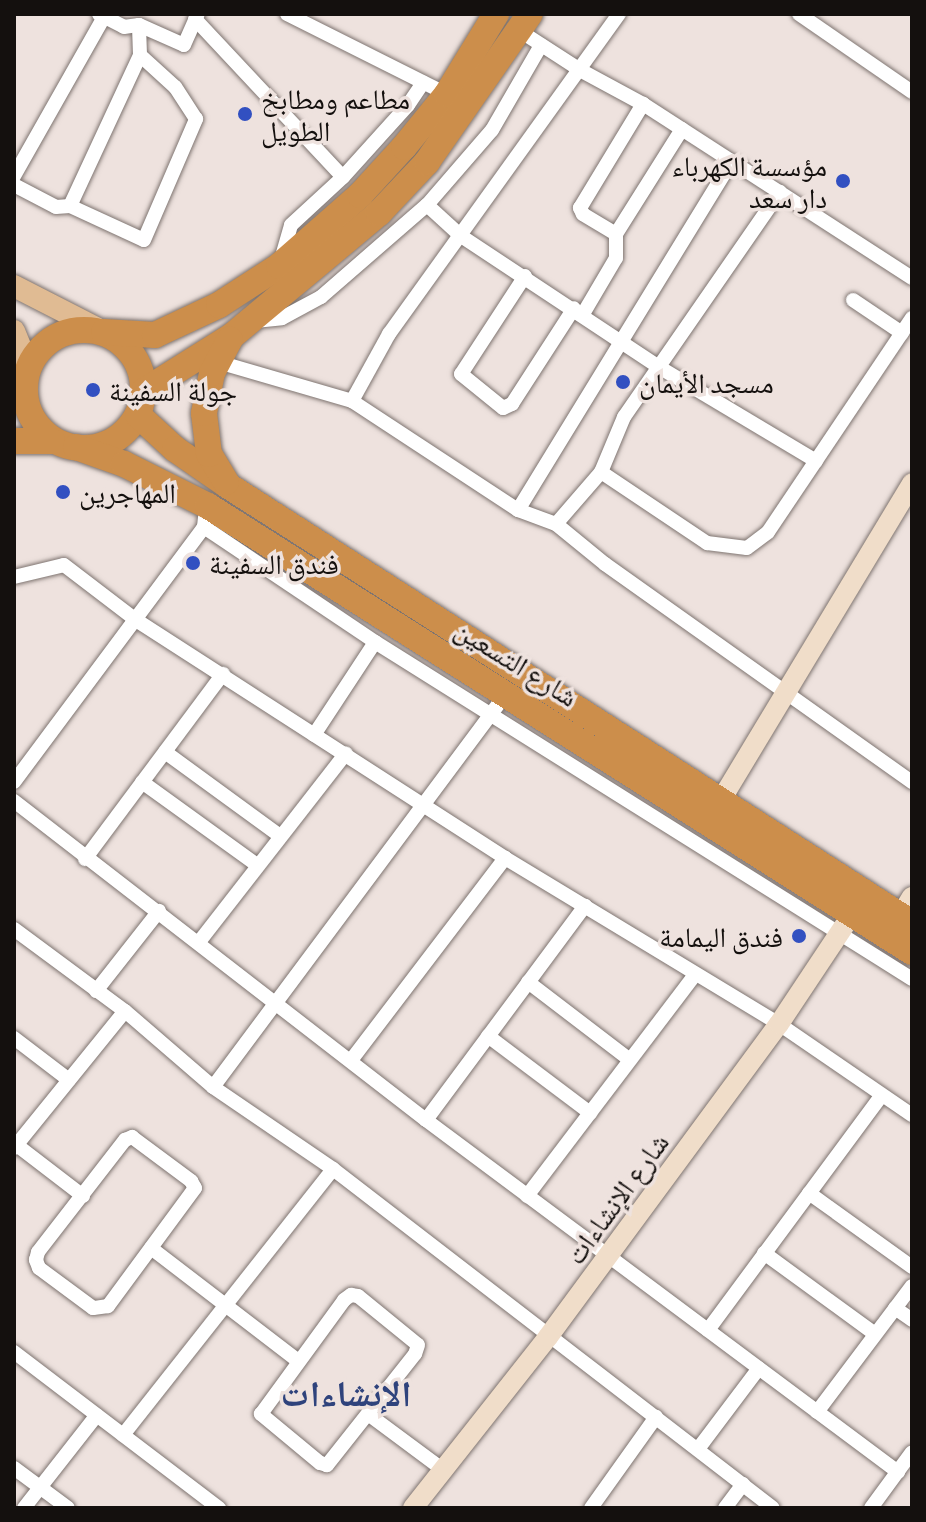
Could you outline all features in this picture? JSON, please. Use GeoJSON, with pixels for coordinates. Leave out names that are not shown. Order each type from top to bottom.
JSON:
{"type":"FeatureCollection","features":[{"type":"Feature","properties":{"kind":"highway"},"geometry":{"type":"LineString","coordinates":[[64,444],[36,424],[27,406],[22,382],[40,347],[59,334],[81,329],[155,335],[219,305],[279,266],[360,195],[435,89],[496,14]]}},
{"type":"Feature","properties":{"kind":"highway"},"geometry":{"type":"LineString","coordinates":[[14,441],[95,448],[112,442],[128,430],[141,403],[241,329],[379,213],[427,162],[530,30]]}},
{"type":"Feature","properties":{"kind":"highway"},"geometry":{"type":"LineString","coordinates":[[227,485],[209,454],[204,413],[212,373],[241,329]]}},
{"type":"Feature","properties":{"kind":"highway"},"geometry":{"type":"LineString","coordinates":[[104,332],[125,345],[139,366],[141,403]]}},
{"type":"Feature","properties":{"kind":"highway","name":"شارع التسعين"},"geometry":{"type":"LineString","coordinates":[[141,403],[175,449],[721,800],[852,912],[908,912]]}},
{"type":"Feature","properties":{"kind":"highway","name":"شارع التسعين"},"geometry":{"type":"LineString","coordinates":[[64,444],[124,464],[206,516],[507,693],[912,952]]}},
{"type":"Feature","properties":{"kind":"main road"},"geometry":{"type":"LineString","coordinates":[[14,286],[104,332]]}},
{"type":"Feature","properties":{"kind":"main road"},"geometry":{"type":"LineString","coordinates":[[14,331],[22,382]]}},
{"type":"Feature","properties":{"kind":"street"},"geometry":{"type":"LineString","coordinates":[[287,14],[435,89]]}},
{"type":"Feature","properties":{"kind":"street"},"geometry":{"type":"LineString","coordinates":[[352,401],[389,334],[619,14]]}},
{"type":"Feature","properties":{"kind":"street"},"geometry":{"type":"LineString","coordinates":[[799,14],[912,92]]}},
{"type":"Feature","properties":{"kind":"street"},"geometry":{"type":"LineString","coordinates":[[821,28],[830,14]]}},
{"type":"Feature","properties":{"kind":"street"},"geometry":{"type":"LineString","coordinates":[[14,176],[102,15],[124,27],[139,25],[184,45],[196,17],[343,177]]}},
{"type":"Feature","properties":{"kind":"street"},"geometry":{"type":"LineString","coordinates":[[70,206],[140,55],[139,25]]}},
{"type":"Feature","properties":{"kind":"street"},"geometry":{"type":"LineString","coordinates":[[241,329],[282,318],[321,297],[427,205],[492,130],[530,30],[580,70],[643,104],[912,278]]}},
{"type":"Feature","properties":{"kind":"street"},"geometry":{"type":"LineString","coordinates":[[14,185],[56,207],[70,206],[144,240],[196,119],[175,87],[140,55]]}},
{"type":"Feature","properties":{"kind":"street"},"geometry":{"type":"LineString","coordinates":[[279,266],[291,225],[343,177],[408,105],[435,89]]}},
{"type":"Feature","properties":{"kind":"street"},"geometry":{"type":"LineString","coordinates":[[616,234],[583,214],[580,208],[643,104]]}},
{"type":"Feature","properties":{"kind":"street"},"geometry":{"type":"LineString","coordinates":[[525,276],[461,374],[503,408],[512,404],[616,258],[616,234],[682,129]]}},
{"type":"Feature","properties":{"kind":"street"},"geometry":{"type":"LineString","coordinates":[[518,510],[732,161]]}},
{"type":"Feature","properties":{"kind":"street"},"geometry":{"type":"LineString","coordinates":[[556,524],[601,472],[624,417],[780,192]]}},
{"type":"Feature","properties":{"kind":"street"},"geometry":{"type":"LineString","coordinates":[[427,205],[461,236],[659,367],[816,461]]}},
{"type":"Feature","properties":{"kind":"street"},"geometry":{"type":"LineString","coordinates":[[853,300],[902,333]]}},
{"type":"Feature","properties":{"kind":"street"},"geometry":{"type":"LineString","coordinates":[[601,472],[707,543],[747,548],[768,532],[912,318]]}},
{"type":"Feature","properties":{"kind":"street"},"geometry":{"type":"LineString","coordinates":[[218,362],[352,401],[518,510],[556,524],[785,693],[912,782]]}},
{"type":"Feature","properties":{"kind":"street"},"geometry":{"type":"LineString","coordinates":[[721,800],[912,483]]}},
{"type":"Feature","properties":{"kind":"street"},"geometry":{"type":"LineString","coordinates":[[14,782],[136,620],[206,516],[375,642],[492,716],[852,912],[912,979]]}},
{"type":"Feature","properties":{"kind":"street"},"geometry":{"type":"LineString","coordinates":[[14,577],[64,565],[136,620],[505,858],[779,1024],[912,1115]]}},
{"type":"Feature","properties":{"kind":"street"},"geometry":{"type":"LineString","coordinates":[[314,735],[375,642]]}},
{"type":"Feature","properties":{"kind":"street"},"geometry":{"type":"LineString","coordinates":[[85,859],[223,674]]}},
{"type":"Feature","properties":{"kind":"street"},"geometry":{"type":"LineString","coordinates":[[213,1087],[427,805],[507,693]]}},
{"type":"Feature","properties":{"kind":"street"},"geometry":{"type":"LineString","coordinates":[[165,752],[279,835]]}},
{"type":"Feature","properties":{"kind":"street"},"geometry":{"type":"LineString","coordinates":[[199,942],[279,835],[346,753]]}},
{"type":"Feature","properties":{"kind":"street"},"geometry":{"type":"LineString","coordinates":[[142,782],[257,865]]}},
{"type":"Feature","properties":{"kind":"street"},"geometry":{"type":"LineString","coordinates":[[14,801],[85,859],[199,942],[275,1005],[352,1059],[426,1120],[898,1472]]}},
{"type":"Feature","properties":{"kind":"street"},"geometry":{"type":"LineString","coordinates":[[352,1059],[505,858]]}},
{"type":"Feature","properties":{"kind":"street"},"geometry":{"type":"LineString","coordinates":[[426,1120],[585,906]]}},
{"type":"Feature","properties":{"kind":"street"},"geometry":{"type":"LineString","coordinates":[[96,991],[159,911]]}},
{"type":"Feature","properties":{"kind":"street","name":"شارع الإنشاءات"},"geometry":{"type":"LineString","coordinates":[[413,1508],[548,1337],[779,1024],[852,912]]}},
{"type":"Feature","properties":{"kind":"street"},"geometry":{"type":"LineString","coordinates":[[14,929],[125,1011],[213,1087],[333,1169],[773,1508]]}},
{"type":"Feature","properties":{"kind":"street"},"geometry":{"type":"LineString","coordinates":[[527,1196],[695,975]]}},
{"type":"Feature","properties":{"kind":"street"},"geometry":{"type":"LineString","coordinates":[[528,982],[630,1060]]}},
{"type":"Feature","properties":{"kind":"street"},"geometry":{"type":"LineString","coordinates":[[83,1196],[15,1146],[125,1011]]}},
{"type":"Feature","properties":{"kind":"street"},"geometry":{"type":"LineString","coordinates":[[488,1036],[590,1113]]}},
{"type":"Feature","properties":{"kind":"street"},"geometry":{"type":"LineString","coordinates":[[14,1038],[69,1080]]}},
{"type":"Feature","properties":{"kind":"street"},"geometry":{"type":"LineString","coordinates":[[708,1330],[882,1095]]}},
{"type":"Feature","properties":{"kind":"street"},"geometry":{"type":"LineString","coordinates":[[132,1137],[191,1181],[195,1188],[192,1197],[151,1248],[108,1306],[101,1309],[93,1308],[39,1268],[38,1252],[125,1140],[132,1137]]}},
{"type":"Feature","properties":{"kind":"street"},"geometry":{"type":"LineString","coordinates":[[123,1435],[333,1169]]}},
{"type":"Feature","properties":{"kind":"street"},"geometry":{"type":"LineString","coordinates":[[809,1193],[912,1267]]}},
{"type":"Feature","properties":{"kind":"street"},"geometry":{"type":"LineString","coordinates":[[151,1248],[298,1361]]}},
{"type":"Feature","properties":{"kind":"street"},"geometry":{"type":"LineString","coordinates":[[764,1253],[875,1334]]}},
{"type":"Feature","properties":{"kind":"street"},"geometry":{"type":"LineString","coordinates":[[817,1412],[912,1286]]}},
{"type":"Feature","properties":{"kind":"street"},"geometry":{"type":"LineString","coordinates":[[351,1295],[358,1296],[418,1345],[415,1354],[327,1465],[320,1463],[261,1414],[298,1361],[351,1295]]}},
{"type":"Feature","properties":{"kind":"street"},"geometry":{"type":"LineString","coordinates":[[895,1308],[912,1320]]}},
{"type":"Feature","properties":{"kind":"street"},"geometry":{"type":"LineString","coordinates":[[14,1352],[219,1508]]}},
{"type":"Feature","properties":{"kind":"street"},"geometry":{"type":"LineString","coordinates":[[698,1449],[759,1368]]}},
{"type":"Feature","properties":{"kind":"street"},"geometry":{"type":"LineString","coordinates":[[368,1414],[442,1469]]}},
{"type":"Feature","properties":{"kind":"street"},"geometry":{"type":"LineString","coordinates":[[24,1508],[97,1415]]}},
{"type":"Feature","properties":{"kind":"street"},"geometry":{"type":"LineString","coordinates":[[591,1508],[656,1417]]}},
{"type":"Feature","properties":{"kind":"street"},"geometry":{"type":"LineString","coordinates":[[871,1508],[912,1452]]}},
{"type":"Feature","properties":{"kind":"street"},"geometry":{"type":"LineString","coordinates":[[14,1468],[68,1508]]}},
{"type":"Feature","properties":{"kind":"street"},"geometry":{"type":"LineString","coordinates":[[725,1508],[743,1484]]}},
{"type":"Feature","properties":{"kind":"place","name":"مطاعم ومطابخ الطويل"},"geometry":{"type":"Point","coordinates":[245,114]}},
{"type":"Feature","properties":{"kind":"place","name":"مؤسسة الكهرباء دار سعد"},"geometry":{"type":"Point","coordinates":[843,181]}},
{"type":"Feature","properties":{"kind":"place","name":"مسجد الأيمان"},"geometry":{"type":"Point","coordinates":[623,382]}},
{"type":"Feature","properties":{"kind":"place","name":"جولة السفينة"},"geometry":{"type":"Point","coordinates":[93,390]}},
{"type":"Feature","properties":{"kind":"place","name":"المهاجرين"},"geometry":{"type":"Point","coordinates":[63,492]}},
{"type":"Feature","properties":{"kind":"place","name":"فندق السفينة"},"geometry":{"type":"Point","coordinates":[193,563]}},
{"type":"Feature","properties":{"kind":"place","name":"فندق اليمامة"},"geometry":{"type":"Point","coordinates":[799,936]}},
{"type":"Feature","properties":{"kind":"district","name":"الإنشاءات"},"geometry":{"type":"Point","coordinates":[346,1392]}}]}
